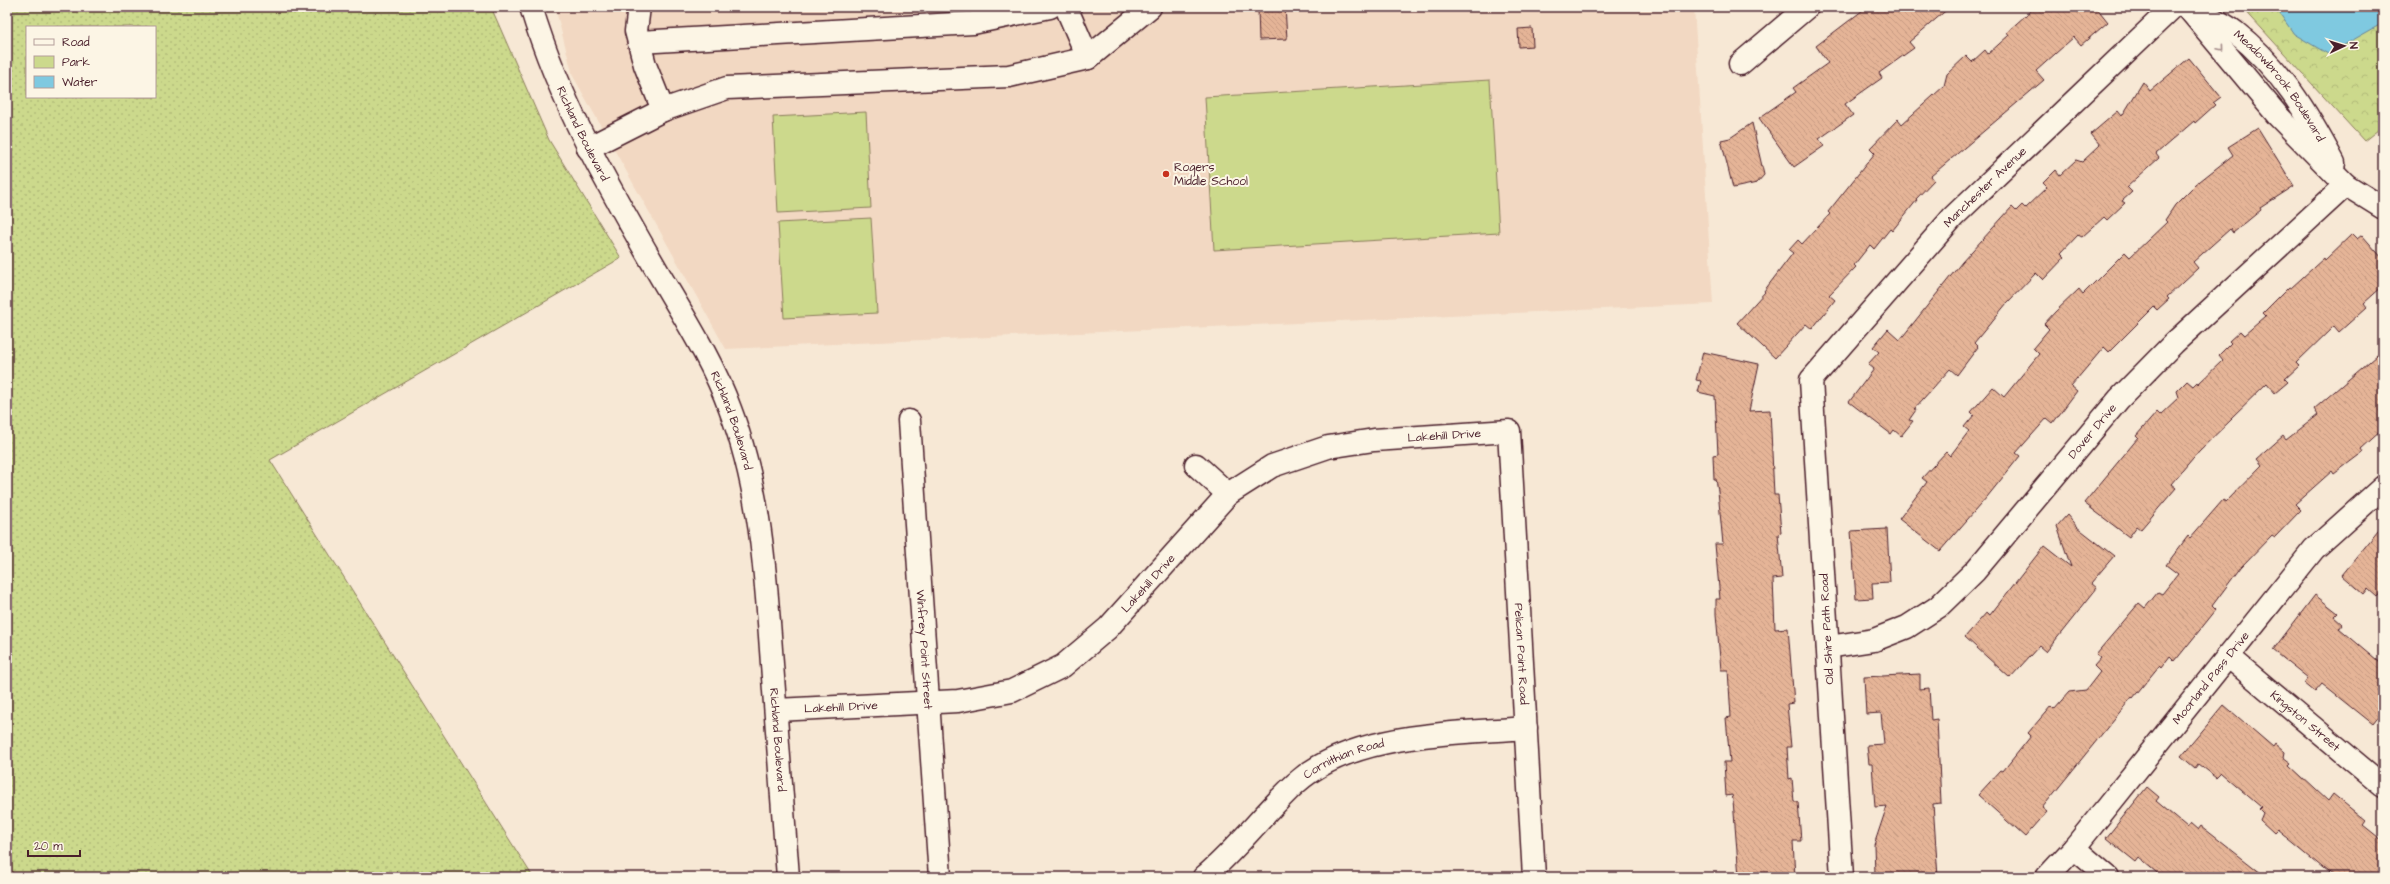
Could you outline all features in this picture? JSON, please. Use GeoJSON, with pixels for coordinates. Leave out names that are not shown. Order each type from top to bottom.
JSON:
{"type":"FeatureCollection","features":[{"type":"Feature","properties":{"kind":"street","name":"Richland Boulevard"},"geometry":{"type":"LineString","coordinates":[[531,7],[562,93],[588,148],[696,339],[730,408],[749,472],[761,534],[788,877]]}},
{"type":"Feature","properties":{"kind":"street"},"geometry":{"type":"LineString","coordinates":[[639,7],[636,31],[645,65],[663,110]]}},
{"type":"Feature","properties":{"kind":"street"},"geometry":{"type":"LineString","coordinates":[[639,42],[973,23],[1050,7]]}},
{"type":"Feature","properties":{"kind":"street"},"geometry":{"type":"LineString","coordinates":[[1066,7],[1088,58]]}},
{"type":"Feature","properties":{"kind":"street"},"geometry":{"type":"LineString","coordinates":[[588,148],[663,110],[727,88],[1009,76],[1088,58],[1150,7]]}},
{"type":"Feature","properties":{"kind":"street"},"geometry":{"type":"LineString","coordinates":[[1740,64],[1807,7]]}},
{"type":"Feature","properties":{"kind":"street","name":"Manchester Avenue"},"geometry":{"type":"LineString","coordinates":[[1811,380],[1953,218],[2174,7]]}},
{"type":"Feature","properties":{"kind":"street","name":"Meadowbrook Boulevard"},"geometry":{"type":"LineString","coordinates":[[2187,7],[2278,116],[2346,185],[2383,208]]}},
{"type":"Feature","properties":{"kind":"street","name":"Meadowbrook Boulevard"},"geometry":{"type":"LineString","coordinates":[[2190,7],[2235,32],[2270,65],[2296,96],[2346,185]]}},
{"type":"Feature","properties":{"kind":"street","name":"Dover Drive"},"geometry":{"type":"LineString","coordinates":[[1828,647],[1874,640],[1907,627],[1938,607],[1975,571],[2119,399],[2174,343],[2346,185]]}},
{"type":"Feature","properties":{"kind":"street","name":"Old Shire Path Road"},"geometry":{"type":"LineString","coordinates":[[1811,380],[1842,877]]}},
{"type":"Feature","properties":{"kind":"street","name":"Winfrey Point Street"},"geometry":{"type":"LineString","coordinates":[[909,421],[940,877]]}},
{"type":"Feature","properties":{"kind":"street","name":"Lakehill Drive"},"geometry":{"type":"LineString","coordinates":[[776,710],[958,701],[1012,691],[1063,666],[1108,628],[1228,494],[1272,466],[1328,447],[1374,440],[1509,432]]}},
{"type":"Feature","properties":{"kind":"street","name":"Pelican Point Road"},"geometry":{"type":"LineString","coordinates":[[1509,432],[1534,877]]}},
{"type":"Feature","properties":{"kind":"street"},"geometry":{"type":"LineString","coordinates":[[1196,465],[1228,494]]}},
{"type":"Feature","properties":{"kind":"street","name":"Moorland Pass Drive"},"geometry":{"type":"LineString","coordinates":[[2047,877],[2074,848],[2314,549],[2383,487]]}},
{"type":"Feature","properties":{"kind":"street","name":"Kingston Street"},"geometry":{"type":"LineString","coordinates":[[2228,656],[2383,786]]}},
{"type":"Feature","properties":{"kind":"street","name":"Cornithian Road"},"geometry":{"type":"LineString","coordinates":[[1204,877],[1238,845],[1296,784],[1329,762],[1381,743],[1419,737],[1526,728]]}},
{"type":"Feature","properties":{"kind":"street"},"geometry":{"type":"LineString","coordinates":[[2074,848],[2108,877]]}},
{"type":"Feature","properties":{"kind":"shaded area","name":"Rogers Middle School"},"geometry":{"type":"Polygon","coordinates":[[[555,7],[1694,7],[1713,304],[726,349],[573,76],[555,7]]]}},
{"type":"Feature","properties":{"kind":"green space"},"geometry":{"type":"Polygon","coordinates":[[[7,7],[491,7],[549,140],[621,258],[270,460],[533,877],[7,877],[7,7]]]}},
{"type":"Feature","properties":{"kind":"green space"},"geometry":{"type":"Polygon","coordinates":[[[2242,7],[2383,7],[2383,126],[2364,141],[2242,7]]]}},
{"type":"Feature","properties":{"kind":"green space"},"geometry":{"type":"Polygon","coordinates":[[[1490,80],[1499,233],[1214,250],[1205,97],[1490,80]]]}},
{"type":"Feature","properties":{"kind":"green space"},"geometry":{"type":"Polygon","coordinates":[[[866,112],[871,208],[778,213],[773,117],[866,112]]]}},
{"type":"Feature","properties":{"kind":"green space"},"geometry":{"type":"Polygon","coordinates":[[[871,218],[877,313],[784,318],[778,223],[871,218]]]}},
{"type":"Feature","properties":{"kind":"water"},"geometry":{"type":"Polygon","coordinates":[[[2275,7],[2383,7],[2383,23],[2328,54],[2294,34],[2275,7]]]}},
{"type":"Feature","properties":{"kind":"building"},"geometry":{"type":"Polygon","coordinates":[[[1285,7],[1287,39],[1259,40],[1258,9],[1285,7]]]}},
{"type":"Feature","properties":{"kind":"building"},"geometry":{"type":"Polygon","coordinates":[[[1867,7],[1950,7],[1909,42],[1914,48],[1879,73],[1882,78],[1845,104],[1853,115],[1819,139],[1824,146],[1794,167],[1759,118],[1796,92],[1793,88],[1828,63],[1816,46],[1867,7]]]}},
{"type":"Feature","properties":{"kind":"building"},"geometry":{"type":"Polygon","coordinates":[[[2035,7],[2096,7],[2108,22],[2081,45],[2074,37],[2036,71],[2044,80],[1931,176],[1934,180],[1916,199],[1917,200],[1892,231],[1890,229],[1874,249],[1870,245],[1854,265],[1856,267],[1829,295],[1835,300],[1812,329],[1806,324],[1775,358],[1737,323],[1765,292],[1764,291],[1793,253],[1789,250],[1798,240],[1802,244],[1830,214],[1828,212],[1875,153],[1870,148],[1898,119],[1902,124],[1944,86],[1947,74],[1966,56],[1972,62],[1985,50],[1988,54],[2009,35],[2007,32],[2035,7]]]}},
{"type":"Feature","properties":{"kind":"building"},"geometry":{"type":"Polygon","coordinates":[[[1532,28],[1533,46],[1519,47],[1518,29],[1532,28]]]}},
{"type":"Feature","properties":{"kind":"building"},"geometry":{"type":"Polygon","coordinates":[[[2189,58],[2221,97],[2213,103],[2215,105],[2156,154],[2159,158],[2127,187],[2132,192],[2122,201],[2125,203],[2107,220],[2104,217],[2082,237],[2078,235],[2061,253],[2065,257],[2043,280],[2036,273],[2007,303],[1974,343],[1978,347],[1957,375],[1950,369],[1914,409],[1916,410],[1909,420],[1913,421],[1901,436],[1894,430],[1891,434],[1849,402],[1874,369],[1868,364],[1879,352],[1873,347],[1888,329],[1900,340],[1962,262],[2012,207],[2016,211],[2022,205],[2025,208],[2047,187],[2043,183],[2056,170],[2060,175],[2076,160],[2082,162],[2100,145],[2091,134],[2118,111],[2122,116],[2143,82],[2150,91],[2189,58]]]}},
{"type":"Feature","properties":{"kind":"building"},"geometry":{"type":"Polygon","coordinates":[[[1752,123],[1764,175],[1757,183],[1733,188],[1721,140],[1730,138],[1752,123]]]}},
{"type":"Feature","properties":{"kind":"building"},"geometry":{"type":"Polygon","coordinates":[[[2258,128],[2294,186],[2260,208],[2261,210],[2233,233],[2230,229],[2193,262],[2198,268],[2167,297],[2169,299],[2157,310],[2154,307],[2109,352],[2104,347],[2071,386],[2077,391],[2053,423],[2047,418],[2016,453],[2020,456],[1940,551],[1899,519],[1927,482],[1922,478],[1946,452],[1950,456],[1969,431],[1964,427],[1974,415],[1971,412],[1993,387],[2004,397],[2039,354],[2033,348],[2049,329],[2044,324],[2055,312],[2079,289],[2083,294],[2125,252],[2130,257],[2167,222],[2165,220],[2175,205],[2195,185],[2233,155],[2228,147],[2258,128]]]}},
{"type":"Feature","properties":{"kind":"building"},"geometry":{"type":"Polygon","coordinates":[[[2352,234],[2357,239],[2362,235],[2383,259],[2383,286],[2364,303],[2367,307],[2339,332],[2334,326],[2296,363],[2299,366],[2285,379],[2288,382],[2275,393],[2267,383],[2231,418],[2232,419],[2199,451],[2171,484],[2176,488],[2141,529],[2137,526],[2129,537],[2084,503],[2138,438],[2136,436],[2157,412],[2160,415],[2179,397],[2177,391],[2187,381],[2193,386],[2197,382],[2198,384],[2223,360],[2219,355],[2231,343],[2229,341],[2240,331],[2244,335],[2266,316],[2263,313],[2289,287],[2291,288],[2324,258],[2325,260],[2352,234]]]}},
{"type":"Feature","properties":{"kind":"building"},"geometry":{"type":"Polygon","coordinates":[[[2383,350],[2383,429],[2361,449],[2363,452],[2334,474],[2332,471],[2295,504],[2301,510],[2275,537],[2272,535],[2241,567],[2212,606],[2216,610],[2175,661],[2170,656],[2161,668],[2159,666],[2133,698],[2132,697],[2042,808],[2047,812],[2025,837],[1978,795],[2001,770],[2003,771],[2031,736],[2028,733],[2051,706],[2054,709],[2069,692],[2086,690],[2100,672],[2094,666],[2101,658],[2096,654],[2139,603],[2145,608],[2158,592],[2162,594],[2178,574],[2166,565],[2188,536],[2190,538],[2223,500],[2226,502],[2262,465],[2257,459],[2283,436],[2286,440],[2318,415],[2314,409],[2383,350]]]}},
{"type":"Feature","properties":{"kind":"building"},"geometry":{"type":"Polygon","coordinates":[[[1703,352],[1759,364],[1749,411],[1770,410],[1774,495],[1778,495],[1781,533],[1778,534],[1782,578],[1773,579],[1775,629],[1788,628],[1794,703],[1787,704],[1791,747],[1787,747],[1789,779],[1792,778],[1794,802],[1798,802],[1801,841],[1793,841],[1795,877],[1739,877],[1733,800],[1732,795],[1726,796],[1724,762],[1730,762],[1726,718],[1731,717],[1728,670],[1721,670],[1716,614],[1716,599],[1720,599],[1715,544],[1723,544],[1718,491],[1716,479],[1714,479],[1713,455],[1718,454],[1715,396],[1698,392],[1701,381],[1696,380],[1703,352]]]}},
{"type":"Feature","properties":{"kind":"building"},"geometry":{"type":"Polygon","coordinates":[[[2067,515],[2077,527],[2114,556],[2091,583],[2097,588],[2046,652],[2039,646],[2010,678],[1965,637],[1987,612],[1990,615],[2044,546],[2071,567],[2057,526],[2067,515]]]}},
{"type":"Feature","properties":{"kind":"building"},"geometry":{"type":"Polygon","coordinates":[[[2383,525],[2383,590],[2377,597],[2368,589],[2364,594],[2342,575],[2383,525]]]}},
{"type":"Feature","properties":{"kind":"building"},"geometry":{"type":"Polygon","coordinates":[[[1887,529],[1890,582],[1872,583],[1873,598],[1856,599],[1851,531],[1887,529]]]}},
{"type":"Feature","properties":{"kind":"building"},"geometry":{"type":"Polygon","coordinates":[[[2315,595],[2338,613],[2334,617],[2342,624],[2339,628],[2383,665],[2383,710],[2372,724],[2322,684],[2315,692],[2304,683],[2308,678],[2273,650],[2315,595]]]}},
{"type":"Feature","properties":{"kind":"building"},"geometry":{"type":"Polygon","coordinates":[[[1920,674],[1920,689],[1929,688],[1931,720],[1937,719],[1941,803],[1933,804],[1938,877],[1879,877],[1879,874],[1875,874],[1874,845],[1887,806],[1875,807],[1872,764],[1869,764],[1867,745],[1884,744],[1881,713],[1866,714],[1864,677],[1920,674]]]}},
{"type":"Feature","properties":{"kind":"building"},"geometry":{"type":"Polygon","coordinates":[[[2224,705],[2273,747],[2275,744],[2284,752],[2283,757],[2291,763],[2289,765],[2328,801],[2333,794],[2366,821],[2363,825],[2383,841],[2383,877],[2334,877],[2277,830],[2274,833],[2260,820],[2263,813],[2259,809],[2261,807],[2221,773],[2216,778],[2198,764],[2195,768],[2181,756],[2224,705]]]}},
{"type":"Feature","properties":{"kind":"building"},"geometry":{"type":"Polygon","coordinates":[[[2147,787],[2159,797],[2156,801],[2187,827],[2190,823],[2198,830],[2201,826],[2266,877],[2162,877],[2139,858],[2136,862],[2106,838],[2147,787]]]}},
{"type":"Feature","properties":{"kind":"place","name":"Rogers Middle School"},"geometry":{"type":"Point","coordinates":[1166,174]}}]}
